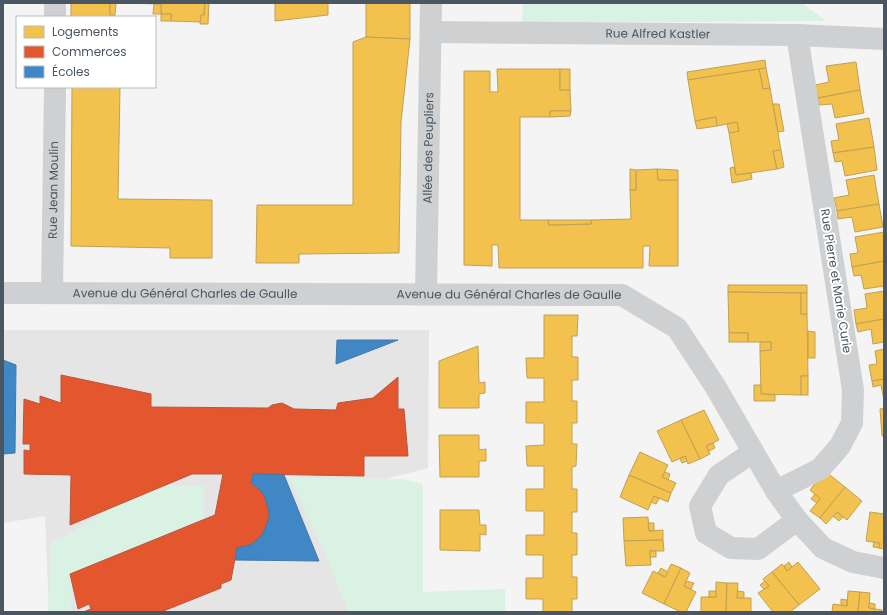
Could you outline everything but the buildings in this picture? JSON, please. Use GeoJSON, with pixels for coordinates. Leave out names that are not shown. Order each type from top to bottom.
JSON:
{"type":"FeatureCollection","features":[{"type":"Feature","properties":{"kind":"street"},"geometry":{"type":"LineString","coordinates":[[55,3],[55,16]]}},
{"type":"Feature","properties":{"kind":"street","name":"Allée des Peupliers"},"geometry":{"type":"LineString","coordinates":[[426,293],[432,32],[431,3]]}},
{"type":"Feature","properties":{"kind":"street","name":"Rue Alfred Kastler"},"geometry":{"type":"LineString","coordinates":[[432,32],[797,35],[884,39]]}},
{"type":"Feature","properties":{"kind":"street","name":"Rue Pierre et Marie Curie"},"geometry":{"type":"LineString","coordinates":[[776,491],[820,469],[840,446],[852,423],[853,390],[797,35]]}},
{"type":"Feature","properties":{"kind":"street","name":"Rue Jean Moulin"},"geometry":{"type":"LineString","coordinates":[[52,292],[55,88]]}},
{"type":"Feature","properties":{"kind":"street","name":"Avenue du Général Charles de Gaulle"},"geometry":{"type":"LineString","coordinates":[[3,293],[426,293],[622,295],[677,328],[715,386],[776,491],[797,520],[823,548],[852,562],[884,568]]}},
{"type":"Feature","properties":{"kind":"street"},"geometry":{"type":"LineString","coordinates":[[753,452],[719,475],[700,506],[706,533],[731,548],[758,549],[797,520]]}},
{"type":"Feature","properties":{"kind":"shaded area"},"geometry":{"type":"Polygon","coordinates":[[[3,330],[429,330],[428,468],[366,484],[409,612],[49,612],[45,516],[3,523],[3,330]]]}},
{"type":"Feature","properties":{"kind":"green space"},"geometry":{"type":"Polygon","coordinates":[[[523,3],[802,3],[826,21],[522,23],[523,3]]]}},
{"type":"Feature","properties":{"kind":"green space"},"geometry":{"type":"Polygon","coordinates":[[[289,477],[402,479],[423,484],[423,592],[505,589],[505,612],[348,612],[326,555],[289,477]]]}},
{"type":"Feature","properties":{"kind":"green space"},"geometry":{"type":"Polygon","coordinates":[[[112,483],[204,486],[203,517],[72,580],[71,612],[48,612],[51,542],[64,537],[109,510],[112,483]]]}}]}
